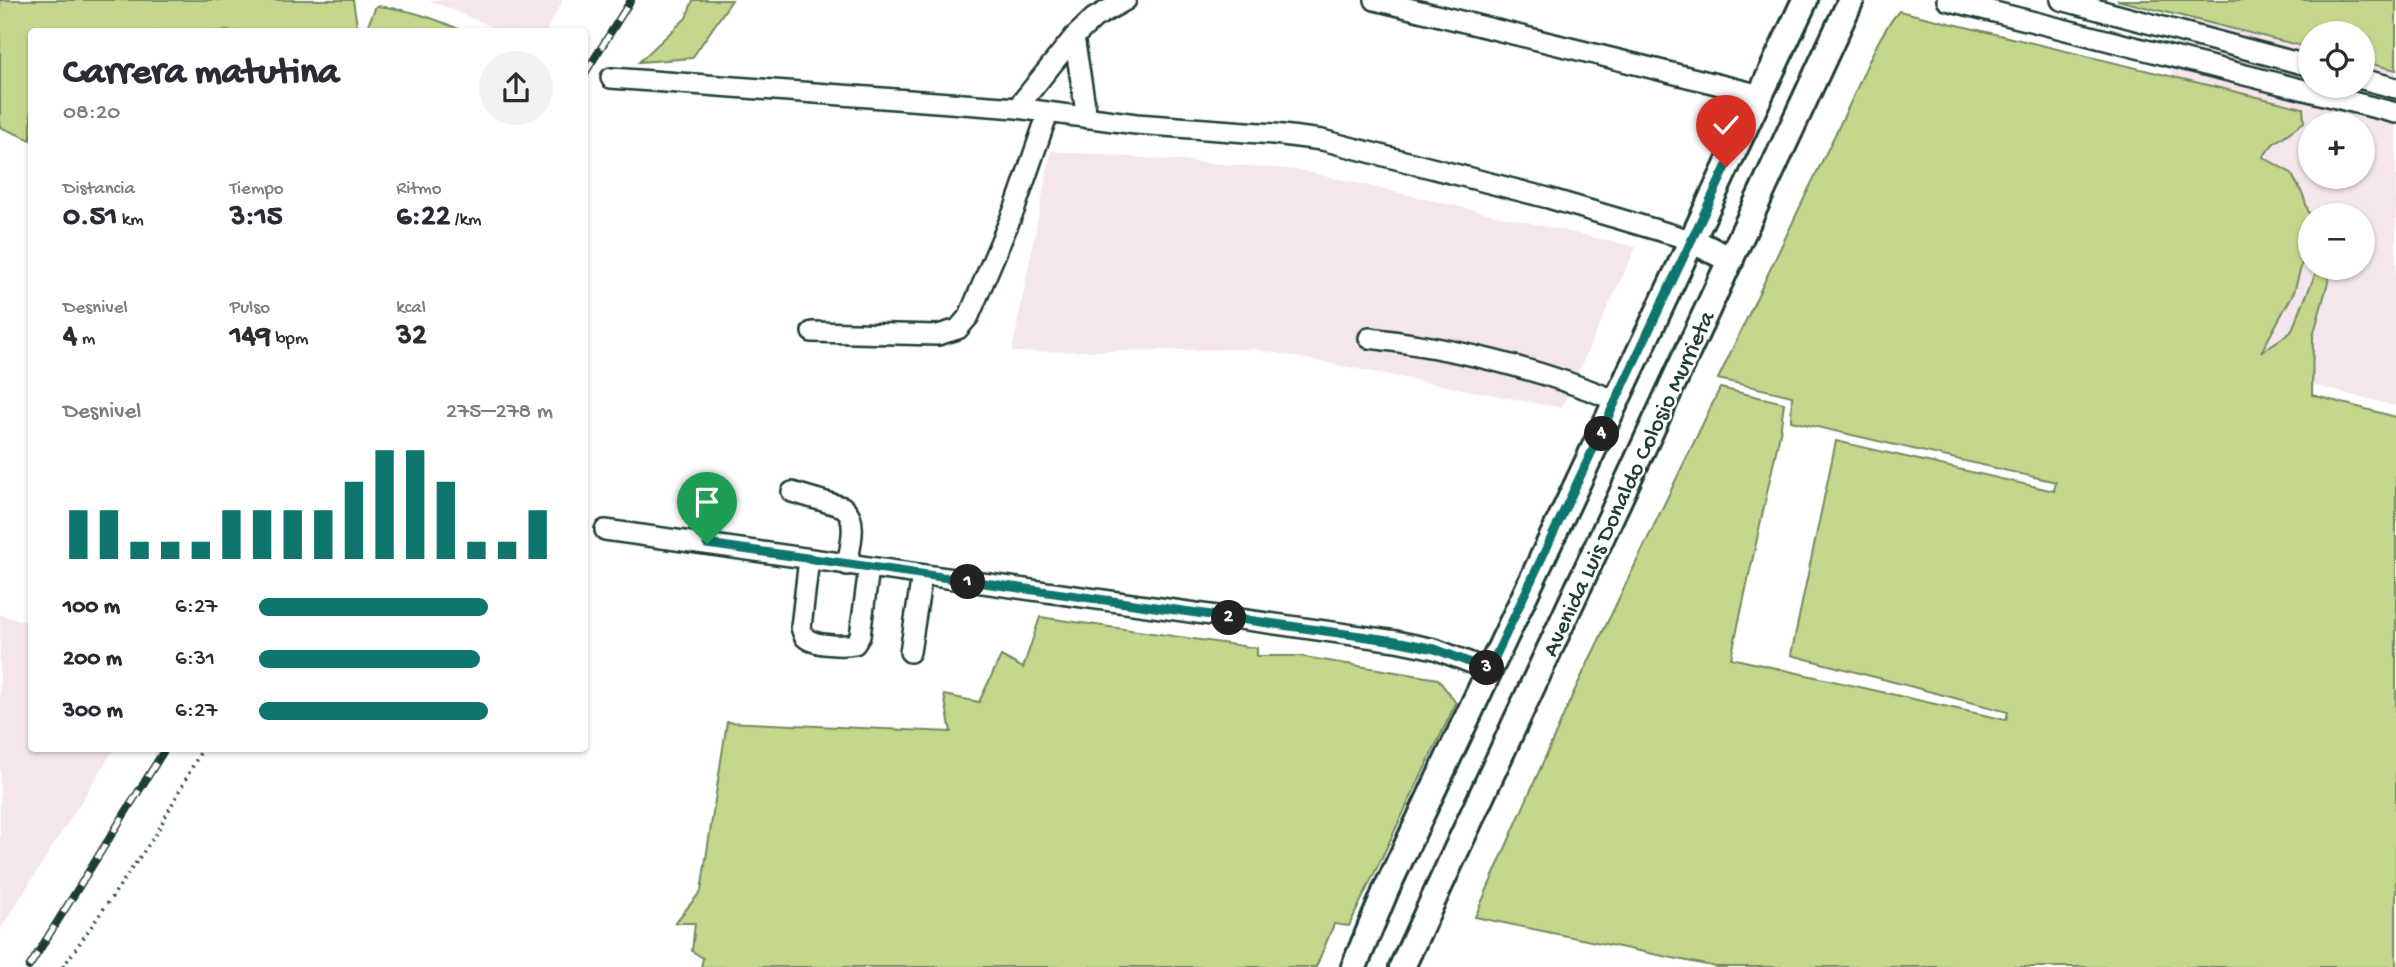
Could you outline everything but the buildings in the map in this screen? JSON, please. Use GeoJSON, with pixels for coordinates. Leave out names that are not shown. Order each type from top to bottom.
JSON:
{"type":"FeatureCollection","features":[{"type":"Feature","properties":{"kind":"main road","name":"Avenida Luis Donaldo Colosio Murrieta"},"geometry":{"type":"LineString","coordinates":[[1354,967],[1386,890],[1805,0]]}},
{"type":"Feature","properties":{"kind":"main road","name":"Avenida Luis Donaldo Colosio Murrieta"},"geometry":{"type":"LineString","coordinates":[[1402,967],[1851,0]]}},
{"type":"Feature","properties":{"kind":"main road"},"geometry":{"type":"LineString","coordinates":[[1691,240],[1731,260]]}},
{"type":"Feature","properties":{"kind":"lane"},"geometry":{"type":"LineString","coordinates":[[1017,108],[1074,37],[1094,18],[1126,0]]}},
{"type":"Feature","properties":{"kind":"lane"},"geometry":{"type":"LineString","coordinates":[[1375,0],[1760,95]]}},
{"type":"Feature","properties":{"kind":"lane"},"geometry":{"type":"LineString","coordinates":[[1851,0],[1859,0]]}},
{"type":"Feature","properties":{"kind":"lane"},"geometry":{"type":"LineString","coordinates":[[1947,0],[2396,113]]}},
{"type":"Feature","properties":{"kind":"lane"},"geometry":{"type":"LineString","coordinates":[[2061,0],[2298,63]]}},
{"type":"Feature","properties":{"kind":"lane"},"geometry":{"type":"LineString","coordinates":[[1074,37],[1087,118]]}},
{"type":"Feature","properties":{"kind":"lane"},"geometry":{"type":"LineString","coordinates":[[2283,84],[2290,61]]}},
{"type":"Feature","properties":{"kind":"lane"},"geometry":{"type":"LineString","coordinates":[[611,78],[1017,108],[1136,124],[1322,140],[1522,191],[1691,240]]}},
{"type":"Feature","properties":{"kind":"lane"},"geometry":{"type":"LineString","coordinates":[[2375,82],[2396,88]]}},
{"type":"Feature","properties":{"kind":"lane"},"geometry":{"type":"LineString","coordinates":[[813,332],[939,335],[958,329],[969,316],[1015,208],[1048,113]]}},
{"type":"Feature","properties":{"kind":"lane"},"geometry":{"type":"LineString","coordinates":[[1369,338],[1419,344],[1489,358],[1575,384],[1617,401]]}},
{"type":"Feature","properties":{"kind":"lane"},"geometry":{"type":"LineString","coordinates":[[792,492],[843,507],[849,512],[853,520],[847,565]]}},
{"type":"Feature","properties":{"kind":"lane"},"geometry":{"type":"LineString","coordinates":[[605,530],[1396,641],[1435,649],[1489,670]]}},
{"type":"Feature","properties":{"kind":"lane"},"geometry":{"type":"LineString","coordinates":[[808,559],[801,627],[804,636],[812,642],[846,646],[855,643],[860,636],[869,568]]}},
{"type":"Feature","properties":{"kind":"lane"},"geometry":{"type":"LineString","coordinates":[[910,652],[922,575]]}},
{"type":"Feature","properties":{"kind":"path"},"geometry":{"type":"LineString","coordinates":[[63,967],[156,834],[200,752]]}},
{"type":"Feature","properties":{"kind":"shaded area"},"geometry":{"type":"Polygon","coordinates":[[[429,0],[563,0],[548,28],[495,28],[429,0]]]}},
{"type":"Feature","properties":{"kind":"shaded area"},"geometry":{"type":"Polygon","coordinates":[[[2189,0],[2396,0],[2396,406],[2228,364],[2157,133],[2189,0]]]}},
{"type":"Feature","properties":{"kind":"shaded area"},"geometry":{"type":"Polygon","coordinates":[[[1051,151],[1299,170],[1636,247],[1561,408],[1254,349],[1012,352],[1051,151]]]}},
{"type":"Feature","properties":{"kind":"shaded area"},"geometry":{"type":"Polygon","coordinates":[[[0,615],[28,622],[28,752],[112,752],[0,930],[0,615]]]}},
{"type":"Feature","properties":{"kind":"green space"},"geometry":{"type":"Polygon","coordinates":[[[0,0],[353,0],[358,28],[28,28],[28,139],[0,127],[0,0]]]}},
{"type":"Feature","properties":{"kind":"green space"},"geometry":{"type":"Polygon","coordinates":[[[693,0],[732,0],[692,58],[639,62],[686,18],[693,0]]]}},
{"type":"Feature","properties":{"kind":"green space"},"geometry":{"type":"Polygon","coordinates":[[[2117,0],[2396,0],[2396,70],[2375,65],[2375,21],[2298,21],[2298,45],[2117,0]]]}},
{"type":"Feature","properties":{"kind":"green space"},"geometry":{"type":"Polygon","coordinates":[[[376,6],[421,15],[456,28],[372,28],[368,25],[376,6]]]}},
{"type":"Feature","properties":{"kind":"green space"},"geometry":{"type":"Polygon","coordinates":[[[1899,11],[2303,108],[2303,112],[2298,112],[2298,126],[2273,144],[2263,157],[2291,173],[2306,203],[2298,203],[2298,278],[2294,292],[2261,352],[2291,332],[2313,280],[2329,280],[2313,336],[2312,395],[2396,417],[2396,967],[1716,967],[1475,917],[1573,694],[1720,388],[1784,403],[1780,433],[1731,658],[2006,720],[2008,712],[1791,655],[1836,441],[2054,491],[2056,482],[1791,421],[1792,396],[1718,379],[1875,48],[1899,11]]]}},
{"type":"Feature","properties":{"kind":"green space"},"geometry":{"type":"Polygon","coordinates":[[[1040,617],[1257,648],[1257,656],[1298,656],[1438,679],[1456,703],[1349,926],[1334,924],[1316,967],[701,967],[703,958],[692,951],[695,923],[675,923],[701,891],[727,722],[951,732],[944,695],[979,702],[1001,656],[1023,668],[1040,617]]]}},
{"type":"Feature","properties":{"kind":"railway"},"geometry":{"type":"LineString","coordinates":[[588,69],[631,0]]}},
{"type":"Feature","properties":{"kind":"railway"},"geometry":{"type":"LineString","coordinates":[[29,967],[163,752]]}},
{"type":"Feature","properties":{"kind":"route"},"geometry":{"type":"LineString","coordinates":[[707,544],[1396,641],[1461,657],[1489,670],[1726,167]]}}]}
